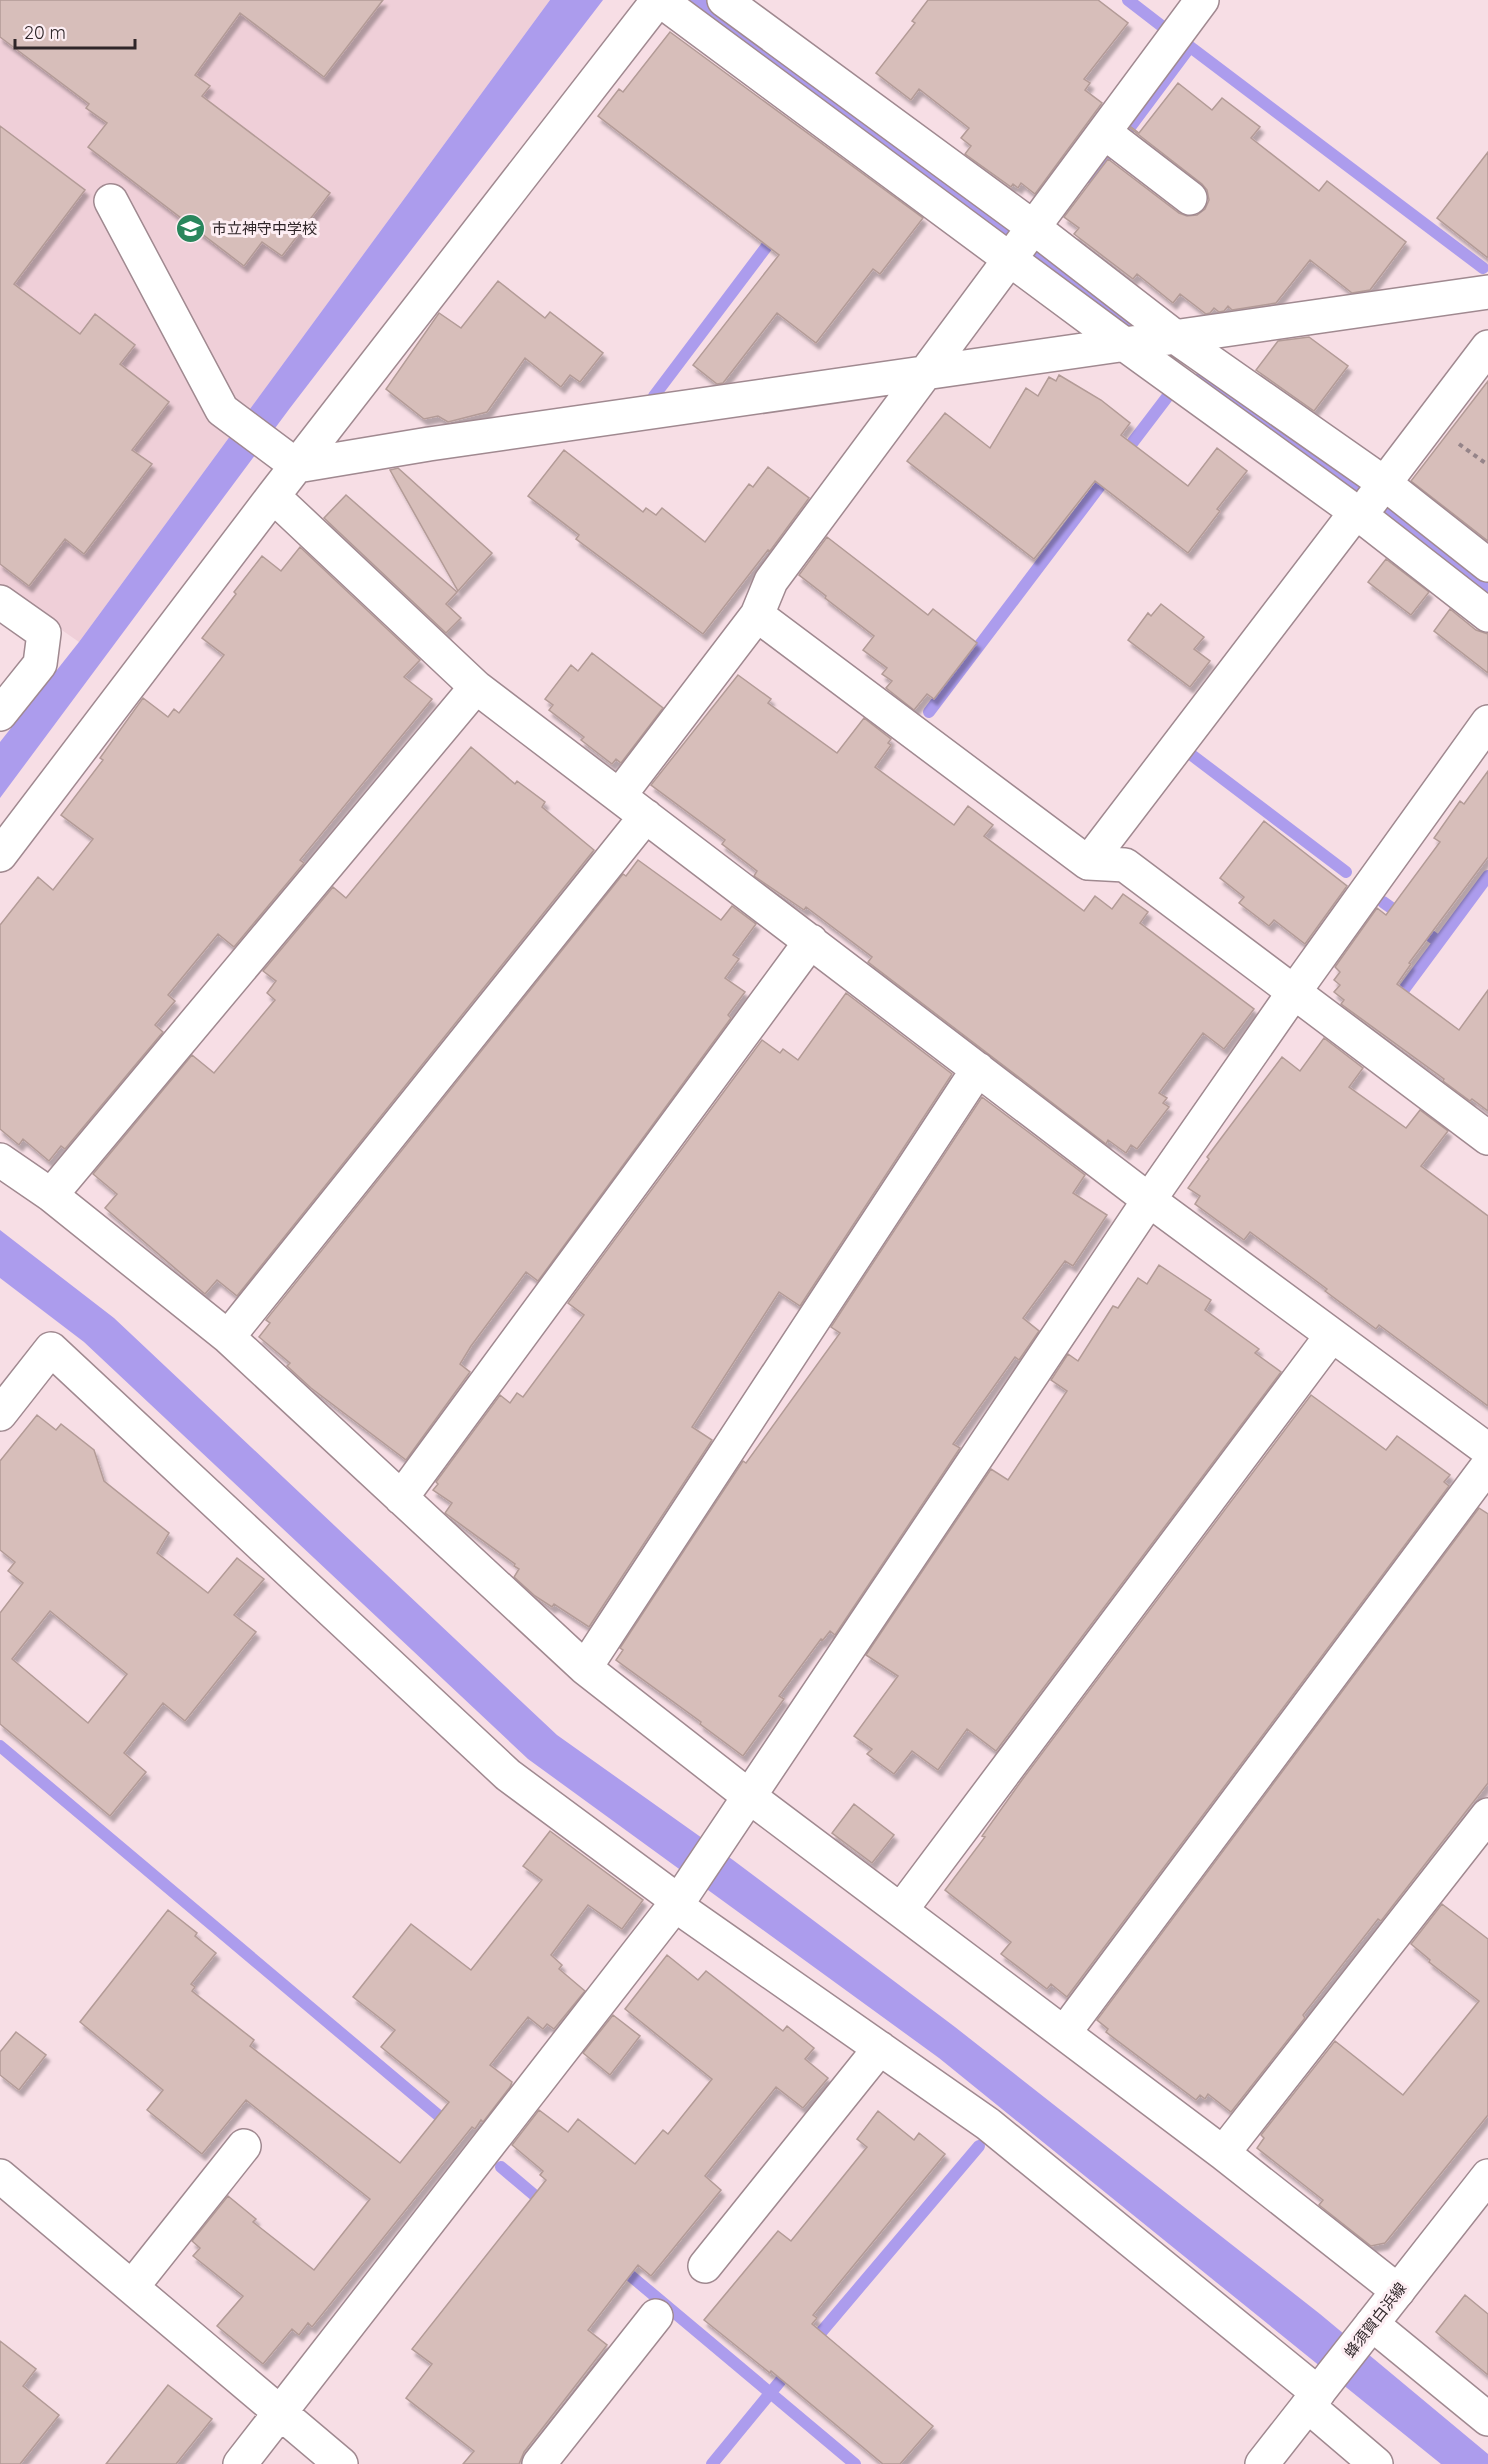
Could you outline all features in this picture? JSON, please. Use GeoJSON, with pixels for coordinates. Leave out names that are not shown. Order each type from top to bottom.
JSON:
{"type":"FeatureCollection","features":[{"type":"Feature","properties":{"kind":"street"},"geometry":{"type":"LineString","coordinates":[[0,855],[273,496],[659,0],[1124,344],[1369,502],[1488,565]]}},
{"type":"Feature","properties":{"kind":"street"},"geometry":{"type":"LineString","coordinates":[[724,0],[1033,227],[1174,336],[1369,502],[1488,615]]}},
{"type":"Feature","properties":{"kind":"street"},"geometry":{"type":"LineString","coordinates":[[619,796],[757,615],[771,581],[1202,0]]}},
{"type":"Feature","properties":{"kind":"street"},"geometry":{"type":"LineString","coordinates":[[1104,132],[1191,198]]}},
{"type":"Feature","properties":{"kind":"street"},"geometry":{"type":"LineString","coordinates":[[111,201],[222,410],[297,466],[429,444],[1488,292]]}},
{"type":"Feature","properties":{"kind":"street"},"geometry":{"type":"LineString","coordinates":[[1089,863],[1488,346]]}},
{"type":"Feature","properties":{"kind":"street"},"geometry":{"type":"LineString","coordinates":[[273,496],[476,687],[1149,1200],[1488,1450]]}},
{"type":"Feature","properties":{"kind":"street"},"geometry":{"type":"LineString","coordinates":[[0,602],[44,633],[40,664],[0,714]]}},
{"type":"Feature","properties":{"kind":"street"},"geometry":{"type":"LineString","coordinates":[[757,615],[1089,863],[1125,865],[1488,1138]]}},
{"type":"Feature","properties":{"kind":"street"},"geometry":{"type":"LineString","coordinates":[[51,1195],[476,687]]}},
{"type":"Feature","properties":{"kind":"street"},"geometry":{"type":"LineString","coordinates":[[240,2464],[679,1899],[750,1797],[1149,1200],[1294,992],[1488,722]]}},
{"type":"Feature","properties":{"kind":"street"},"geometry":{"type":"LineString","coordinates":[[228,1337],[646,816]]}},
{"type":"Feature","properties":{"kind":"street"},"geometry":{"type":"LineString","coordinates":[[400,1497],[811,941]]}},
{"type":"Feature","properties":{"kind":"street"},"geometry":{"type":"LineString","coordinates":[[585,1668],[978,1069]]}},
{"type":"Feature","properties":{"kind":"street"},"geometry":{"type":"LineString","coordinates":[[0,1160],[51,1195],[228,1337],[585,1668],[750,1797],[1223,2153],[1398,2291]]}},
{"type":"Feature","properties":{"kind":"street"},"geometry":{"type":"LineString","coordinates":[[901,1910],[1332,1335]]}},
{"type":"Feature","properties":{"kind":"street"},"geometry":{"type":"LineString","coordinates":[[0,1414],[51,1349],[508,1775],[880,2048],[988,2124],[1316,2395],[1376,2464]]}},
{"type":"Feature","properties":{"kind":"street"},"geometry":{"type":"LineString","coordinates":[[1064,2033],[1488,1465]]}},
{"type":"Feature","properties":{"kind":"street"},"geometry":{"type":"LineString","coordinates":[[1223,2153],[1488,1815]]}},
{"type":"Feature","properties":{"kind":"street"},"geometry":{"type":"LineString","coordinates":[[705,2266],[880,2048]]}},
{"type":"Feature","properties":{"kind":"street"},"geometry":{"type":"LineString","coordinates":[[132,2287],[244,2146]]}},
{"type":"Feature","properties":{"kind":"street"},"geometry":{"type":"LineString","coordinates":[[0,2176],[341,2464]]}},
{"type":"Feature","properties":{"kind":"street","name":"蜂須賀白浜線"},"geometry":{"type":"LineString","coordinates":[[1262,2464],[1488,2176]]}},
{"type":"Feature","properties":{"kind":"street"},"geometry":{"type":"LineString","coordinates":[[539,2464],[656,2316]]}},
{"type":"Feature","properties":{"kind":"street"},"geometry":{"type":"LineString","coordinates":[[1368,2329],[1488,2419]]}},
{"type":"Feature","properties":{"kind":"shaded area","name":"市立神守中学校"},"geometry":{"type":"Polygon","coordinates":[[[0,0],[550,0],[79,642],[0,587],[0,0]]]}},
{"type":"Feature","properties":{"kind":"shaded area"},"geometry":{"type":"Polygon","coordinates":[[[550,0],[603,0],[290,408],[0,798],[0,742],[79,642],[550,0]]]}},
{"type":"Feature","properties":{"kind":"shaded area"},"geometry":{"type":"Polygon","coordinates":[[[0,1230],[114,1318],[557,1735],[733,1860],[955,2027],[1320,2314],[1488,2454],[1488,2464],[1441,2464],[939,2058],[528,1759],[84,1342],[0,1278],[0,1230]]]}},
{"type":"Feature","properties":{"kind":"building"},"geometry":{"type":"Polygon","coordinates":[[[0,0],[383,0],[324,77],[240,13],[195,75],[210,86],[202,96],[330,193],[282,256],[262,242],[244,266],[88,147],[107,123],[86,108],[89,104],[0,37],[0,0]]]}},
{"type":"Feature","properties":{"kind":"building"},"geometry":{"type":"Polygon","coordinates":[[[928,0],[1098,0],[1128,23],[1084,79],[1090,83],[1085,90],[1102,103],[1035,194],[1021,183],[1018,188],[1013,184],[1011,187],[965,154],[971,146],[961,138],[969,128],[919,89],[911,100],[876,73],[915,23],[912,21],[928,0]]]}},
{"type":"Feature","properties":{"kind":"building"},"geometry":{"type":"Polygon","coordinates":[[[670,32],[923,218],[880,274],[873,269],[816,343],[777,313],[723,383],[717,384],[693,365],[779,255],[598,116],[619,89],[623,92],[670,32]]]}},
{"type":"Feature","properties":{"kind":"building"},"geometry":{"type":"Polygon","coordinates":[[[1178,83],[1212,110],[1222,98],[1260,127],[1251,138],[1319,191],[1327,181],[1406,242],[1370,290],[1352,293],[1310,260],[1276,303],[1232,310],[1228,306],[1224,311],[1219,312],[1214,308],[1206,314],[1180,294],[1173,303],[1137,274],[1133,279],[1074,234],[1079,228],[1064,217],[1108,159],[1179,213],[1187,216],[1197,215],[1205,209],[1209,200],[1207,190],[1202,184],[1130,128],[1139,133],[1178,83]]]}},
{"type":"Feature","properties":{"kind":"building"},"geometry":{"type":"Polygon","coordinates":[[[0,126],[85,190],[14,284],[80,334],[95,314],[135,345],[120,364],[169,402],[132,450],[152,464],[84,554],[65,539],[29,586],[0,564],[0,126]]]}},
{"type":"Feature","properties":{"kind":"building"},"geometry":{"type":"Polygon","coordinates":[[[1488,152],[1488,258],[1437,218],[1488,152]]]}},
{"type":"Feature","properties":{"kind":"building"},"geometry":{"type":"Polygon","coordinates":[[[498,281],[545,318],[550,312],[603,353],[580,382],[570,375],[561,387],[525,358],[487,412],[448,422],[438,416],[424,419],[386,389],[439,313],[461,328],[498,281]]]}},
{"type":"Feature","properties":{"kind":"building"},"geometry":{"type":"Polygon","coordinates":[[[1309,337],[1348,366],[1314,411],[1256,370],[1278,341],[1309,337]]]}},
{"type":"Feature","properties":{"kind":"building"},"geometry":{"type":"Polygon","coordinates":[[[1059,375],[1101,400],[1130,423],[1121,435],[1188,486],[1217,448],[1247,471],[1217,509],[1220,511],[1188,553],[1095,481],[1034,559],[907,461],[945,413],[990,448],[1026,388],[1038,396],[1049,377],[1056,381],[1059,375]]]}},
{"type":"Feature","properties":{"kind":"building"},"geometry":{"type":"Polygon","coordinates":[[[1488,381],[1488,541],[1411,481],[1488,381]]]}},
{"type":"Feature","properties":{"kind":"building"},"geometry":{"type":"Polygon","coordinates":[[[564,450],[643,512],[646,508],[656,515],[662,508],[705,542],[749,484],[753,487],[768,467],[809,498],[770,551],[768,550],[703,634],[576,539],[579,535],[528,496],[564,450]]]}},
{"type":"Feature","properties":{"kind":"building"},"geometry":{"type":"Polygon","coordinates":[[[398,468],[492,553],[458,591],[390,470],[398,468]]]}},
{"type":"Feature","properties":{"kind":"building"},"geometry":{"type":"Polygon","coordinates":[[[346,495],[457,592],[446,604],[461,618],[446,633],[324,518],[346,495]]]}},
{"type":"Feature","properties":{"kind":"building"},"geometry":{"type":"Polygon","coordinates":[[[827,537],[928,615],[933,609],[977,643],[934,699],[927,694],[914,710],[886,688],[892,681],[882,674],[887,668],[863,650],[874,636],[799,575],[827,537]]]}},
{"type":"Feature","properties":{"kind":"building"},"geometry":{"type":"Polygon","coordinates":[[[300,547],[420,660],[404,677],[432,699],[300,860],[304,863],[234,947],[218,934],[168,995],[175,1001],[155,1025],[163,1032],[65,1149],[61,1146],[49,1161],[23,1139],[19,1145],[0,1129],[0,925],[38,877],[53,890],[93,839],[61,815],[103,760],[100,758],[143,698],[168,717],[174,709],[179,713],[224,655],[202,638],[236,594],[234,592],[262,556],[281,571],[300,547]]]}},
{"type":"Feature","properties":{"kind":"building"},"geometry":{"type":"Polygon","coordinates":[[[1386,559],[1429,592],[1411,615],[1368,582],[1386,559]]]}},
{"type":"Feature","properties":{"kind":"building"},"geometry":{"type":"Polygon","coordinates":[[[1161,604],[1204,637],[1194,649],[1210,661],[1190,687],[1128,640],[1148,613],[1151,616],[1161,604]]]}},
{"type":"Feature","properties":{"kind":"building"},"geometry":{"type":"Polygon","coordinates":[[[1450,609],[1476,630],[1488,634],[1488,673],[1434,631],[1450,609]]]}},
{"type":"Feature","properties":{"kind":"building"},"geometry":{"type":"Polygon","coordinates":[[[592,653],[663,708],[621,763],[616,759],[612,764],[581,740],[584,737],[549,710],[553,705],[545,699],[571,665],[578,671],[592,653]]]}},
{"type":"Feature","properties":{"kind":"building"},"geometry":{"type":"Polygon","coordinates":[[[738,675],[771,699],[768,703],[837,753],[864,718],[891,739],[888,743],[891,745],[875,767],[954,825],[968,806],[993,825],[984,836],[1084,911],[1095,896],[1112,909],[1123,894],[1148,912],[1140,923],[1254,1009],[1224,1049],[1203,1033],[1159,1093],[1167,1098],[1163,1103],[1169,1107],[1137,1149],[1131,1145],[1126,1153],[1108,1140],[1106,1144],[868,962],[872,957],[806,907],[804,910],[754,876],[757,871],[722,844],[725,840],[651,785],[738,675]]]}},
{"type":"Feature","properties":{"kind":"building"},"geometry":{"type":"Polygon","coordinates":[[[471,747],[515,784],[517,781],[545,802],[542,807],[594,850],[237,1296],[217,1280],[205,1294],[105,1208],[117,1194],[93,1174],[192,1055],[214,1073],[275,1000],[267,993],[276,981],[263,971],[333,887],[346,898],[471,747]]]}},
{"type":"Feature","properties":{"kind":"building"},"geometry":{"type":"Polygon","coordinates":[[[1488,771],[1488,857],[1409,963],[1411,964],[1397,984],[1459,1030],[1488,990],[1488,1111],[1472,1099],[1470,1101],[1443,1081],[1444,1079],[1341,1004],[1344,1000],[1334,992],[1340,985],[1334,980],[1340,972],[1335,967],[1377,908],[1386,915],[1440,842],[1434,838],[1460,801],[1464,804],[1488,771]]]}},
{"type":"Feature","properties":{"kind":"building"},"geometry":{"type":"Polygon","coordinates":[[[1264,821],[1347,886],[1305,944],[1274,920],[1269,926],[1239,903],[1244,897],[1220,878],[1264,821]]]}},
{"type":"Feature","properties":{"kind":"building"},"geometry":{"type":"Polygon","coordinates":[[[638,860],[721,920],[732,906],[756,924],[733,955],[739,959],[725,978],[745,992],[728,1015],[731,1018],[538,1281],[526,1272],[471,1346],[460,1364],[470,1372],[406,1460],[311,1388],[287,1366],[290,1363],[259,1337],[270,1323],[266,1320],[623,874],[626,876],[638,860]]]}},
{"type":"Feature","properties":{"kind":"building"},"geometry":{"type":"Polygon","coordinates":[[[846,993],[952,1074],[800,1306],[779,1292],[692,1427],[712,1440],[589,1627],[554,1604],[552,1607],[535,1596],[514,1577],[519,1569],[514,1566],[515,1564],[445,1513],[452,1503],[433,1490],[438,1484],[436,1482],[500,1395],[510,1403],[517,1393],[523,1397],[584,1315],[568,1303],[762,1040],[780,1053],[783,1049],[798,1060],[846,993]]]}},
{"type":"Feature","properties":{"kind":"building"},"geometry":{"type":"Polygon","coordinates":[[[1324,1038],[1363,1068],[1349,1087],[1406,1128],[1420,1110],[1448,1131],[1421,1166],[1488,1216],[1488,1406],[1379,1325],[1376,1329],[1325,1291],[1327,1289],[1250,1232],[1244,1240],[1195,1204],[1200,1196],[1188,1188],[1209,1159],[1207,1157],[1282,1057],[1300,1071],[1324,1038]]]}},
{"type":"Feature","properties":{"kind":"building"},"geometry":{"type":"Polygon","coordinates":[[[982,1097],[1085,1175],[1073,1193],[1107,1215],[1073,1266],[1065,1261],[1023,1318],[1039,1331],[1019,1360],[1015,1357],[953,1444],[960,1448],[835,1635],[830,1631],[823,1640],[821,1639],[779,1696],[784,1699],[743,1756],[616,1660],[623,1650],[620,1648],[743,1461],[746,1463],[840,1333],[831,1327],[982,1097]]]}},
{"type":"Feature","properties":{"kind":"building"},"geometry":{"type":"Polygon","coordinates":[[[1159,1265],[1211,1300],[1205,1310],[1259,1349],[1255,1353],[1281,1372],[996,1751],[967,1729],[938,1770],[912,1751],[894,1774],[867,1754],[872,1749],[854,1736],[898,1676],[866,1655],[991,1469],[1008,1480],[1067,1391],[1051,1380],[1068,1354],[1078,1361],[1113,1306],[1118,1308],[1138,1278],[1147,1284],[1159,1265]]]}},
{"type":"Feature","properties":{"kind":"building"},"geometry":{"type":"Polygon","coordinates":[[[1311,1395],[1386,1450],[1397,1436],[1450,1475],[1444,1482],[1449,1486],[1067,1997],[1051,1984],[1047,1989],[1001,1954],[1011,1942],[945,1890],[985,1837],[982,1836],[1022,1780],[1311,1395]]]}},
{"type":"Feature","properties":{"kind":"building"},"geometry":{"type":"Polygon","coordinates":[[[37,1415],[56,1430],[61,1424],[94,1450],[104,1481],[169,1533],[157,1553],[208,1593],[237,1558],[264,1579],[234,1615],[256,1632],[185,1721],[163,1703],[124,1753],[146,1772],[110,1816],[0,1724],[0,1613],[23,1583],[8,1571],[15,1562],[0,1550],[0,1461],[37,1415]],[[50,1611],[12,1659],[88,1723],[127,1674],[50,1611]]]}},
{"type":"Feature","properties":{"kind":"building"},"geometry":{"type":"Polygon","coordinates":[[[1479,1508],[1488,1514],[1488,1783],[1381,1921],[1378,1919],[1303,2015],[1305,2018],[1231,2112],[1208,2094],[1205,2099],[1200,2095],[1196,2100],[1106,2032],[1108,2029],[1097,2020],[1479,1508]]]}},
{"type":"Feature","properties":{"kind":"building"},"geometry":{"type":"Polygon","coordinates":[[[854,1804],[894,1835],[872,1863],[832,1833],[854,1804]]]}},
{"type":"Feature","properties":{"kind":"building"},"geometry":{"type":"Polygon","coordinates":[[[550,1831],[643,1900],[622,1929],[588,1905],[551,1955],[562,1965],[559,1969],[585,1991],[554,2029],[547,2024],[543,2029],[528,2017],[490,2065],[512,2082],[510,2087],[483,2122],[481,2120],[475,2129],[472,2127],[312,2327],[308,2323],[299,2335],[292,2329],[263,2364],[217,2326],[243,2296],[193,2256],[200,2248],[192,2241],[228,2196],[256,2219],[253,2222],[314,2270],[370,2199],[246,2100],[202,2154],[147,2110],[163,2090],[80,2022],[168,1910],[197,1933],[195,1936],[216,1953],[191,1984],[195,1987],[192,1991],[254,2040],[250,2046],[400,2163],[449,2102],[381,2047],[395,2030],[353,1997],[411,1924],[471,1970],[542,1880],[523,1866],[550,1831]]]}},
{"type":"Feature","properties":{"kind":"building"},"geometry":{"type":"Polygon","coordinates":[[[1442,1904],[1488,1939],[1488,2115],[1385,2243],[1371,2246],[1319,2205],[1323,2200],[1257,2148],[1264,2138],[1261,2135],[1335,2041],[1403,2095],[1479,2001],[1429,1962],[1430,1960],[1411,1944],[1442,1904]]]}},
{"type":"Feature","properties":{"kind":"building"},"geometry":{"type":"Polygon","coordinates":[[[667,1955],[698,1980],[706,1971],[783,2031],[787,2026],[814,2048],[805,2059],[828,2078],[803,2108],[776,2087],[705,2176],[721,2190],[651,2276],[638,2265],[588,2330],[607,2345],[524,2452],[519,2464],[463,2464],[474,2451],[406,2398],[432,2364],[412,2349],[546,2180],[540,2175],[543,2171],[512,2145],[539,2110],[568,2132],[578,2119],[635,2164],[663,2130],[668,2134],[712,2079],[625,2009],[667,1955]]]}},
{"type":"Feature","properties":{"kind":"building"},"geometry":{"type":"Polygon","coordinates":[[[613,2015],[640,2036],[610,2075],[583,2053],[613,2015]]]}},
{"type":"Feature","properties":{"kind":"building"},"geometry":{"type":"Polygon","coordinates":[[[16,2032],[46,2055],[19,2090],[0,2075],[0,2052],[16,2032]]]}},
{"type":"Feature","properties":{"kind":"building"},"geometry":{"type":"Polygon","coordinates":[[[878,2111],[914,2140],[919,2133],[945,2154],[813,2315],[817,2318],[812,2324],[933,2426],[900,2464],[883,2464],[771,2371],[770,2373],[704,2320],[778,2231],[791,2241],[867,2147],[857,2139],[878,2111]]]}},
{"type":"Feature","properties":{"kind":"building"},"geometry":{"type":"Polygon","coordinates":[[[1465,2295],[1488,2314],[1488,2375],[1436,2332],[1465,2295]]]}},
{"type":"Feature","properties":{"kind":"building"},"geometry":{"type":"Polygon","coordinates":[[[0,2341],[36,2369],[23,2386],[59,2415],[20,2464],[0,2464],[0,2341]]]}},
{"type":"Feature","properties":{"kind":"building"},"geometry":{"type":"Polygon","coordinates":[[[168,2385],[212,2419],[176,2464],[106,2464],[168,2385]]]}},
{"type":"Feature","properties":{"kind":"waterway"},"geometry":{"type":"LineString","coordinates":[[696,0],[1142,337]]}},
{"type":"Feature","properties":{"kind":"waterway"},"geometry":{"type":"LineString","coordinates":[[1128,0],[1163,27]]}},
{"type":"Feature","properties":{"kind":"waterway"},"geometry":{"type":"LineString","coordinates":[[1189,46],[1483,268]]}},
{"type":"Feature","properties":{"kind":"waterway"},"geometry":{"type":"LineString","coordinates":[[1128,130],[1190,47]]}},
{"type":"Feature","properties":{"kind":"waterway"},"geometry":{"type":"LineString","coordinates":[[1091,178],[1108,154]]}},
{"type":"Feature","properties":{"kind":"waterway"},"geometry":{"type":"LineString","coordinates":[[654,396],[776,234]]}},
{"type":"Feature","properties":{"kind":"waterway"},"geometry":{"type":"LineString","coordinates":[[1200,379],[1360,491],[1488,588]]}},
{"type":"Feature","properties":{"kind":"waterway"},"geometry":{"type":"LineString","coordinates":[[1123,455],[1171,392]]}},
{"type":"Feature","properties":{"kind":"waterway"},"geometry":{"type":"LineString","coordinates":[[929,712],[1109,474]]}},
{"type":"Feature","properties":{"kind":"waterway"},"geometry":{"type":"LineString","coordinates":[[1193,756],[1346,872]]}},
{"type":"Feature","properties":{"kind":"waterway"},"geometry":{"type":"LineString","coordinates":[[1394,1003],[1488,876]]}},
{"type":"Feature","properties":{"kind":"waterway"},"geometry":{"type":"LineString","coordinates":[[1383,902],[1439,942]]}},
{"type":"Feature","properties":{"kind":"waterway"},"geometry":{"type":"LineString","coordinates":[[0,1746],[451,2126]]}},
{"type":"Feature","properties":{"kind":"waterway"},"geometry":{"type":"LineString","coordinates":[[812,2343],[979,2146]]}},
{"type":"Feature","properties":{"kind":"waterway"},"geometry":{"type":"LineString","coordinates":[[501,2167],[546,2205]]}},
{"type":"Feature","properties":{"kind":"waterway"},"geometry":{"type":"LineString","coordinates":[[619,2266],[855,2464]]}},
{"type":"Feature","properties":{"kind":"waterway"},"geometry":{"type":"LineString","coordinates":[[712,2464],[791,2368]]}},
{"type":"Feature","properties":{"kind":"place","name":"市立神守中学校"},"geometry":{"type":"Point","coordinates":[191,228]}}]}
